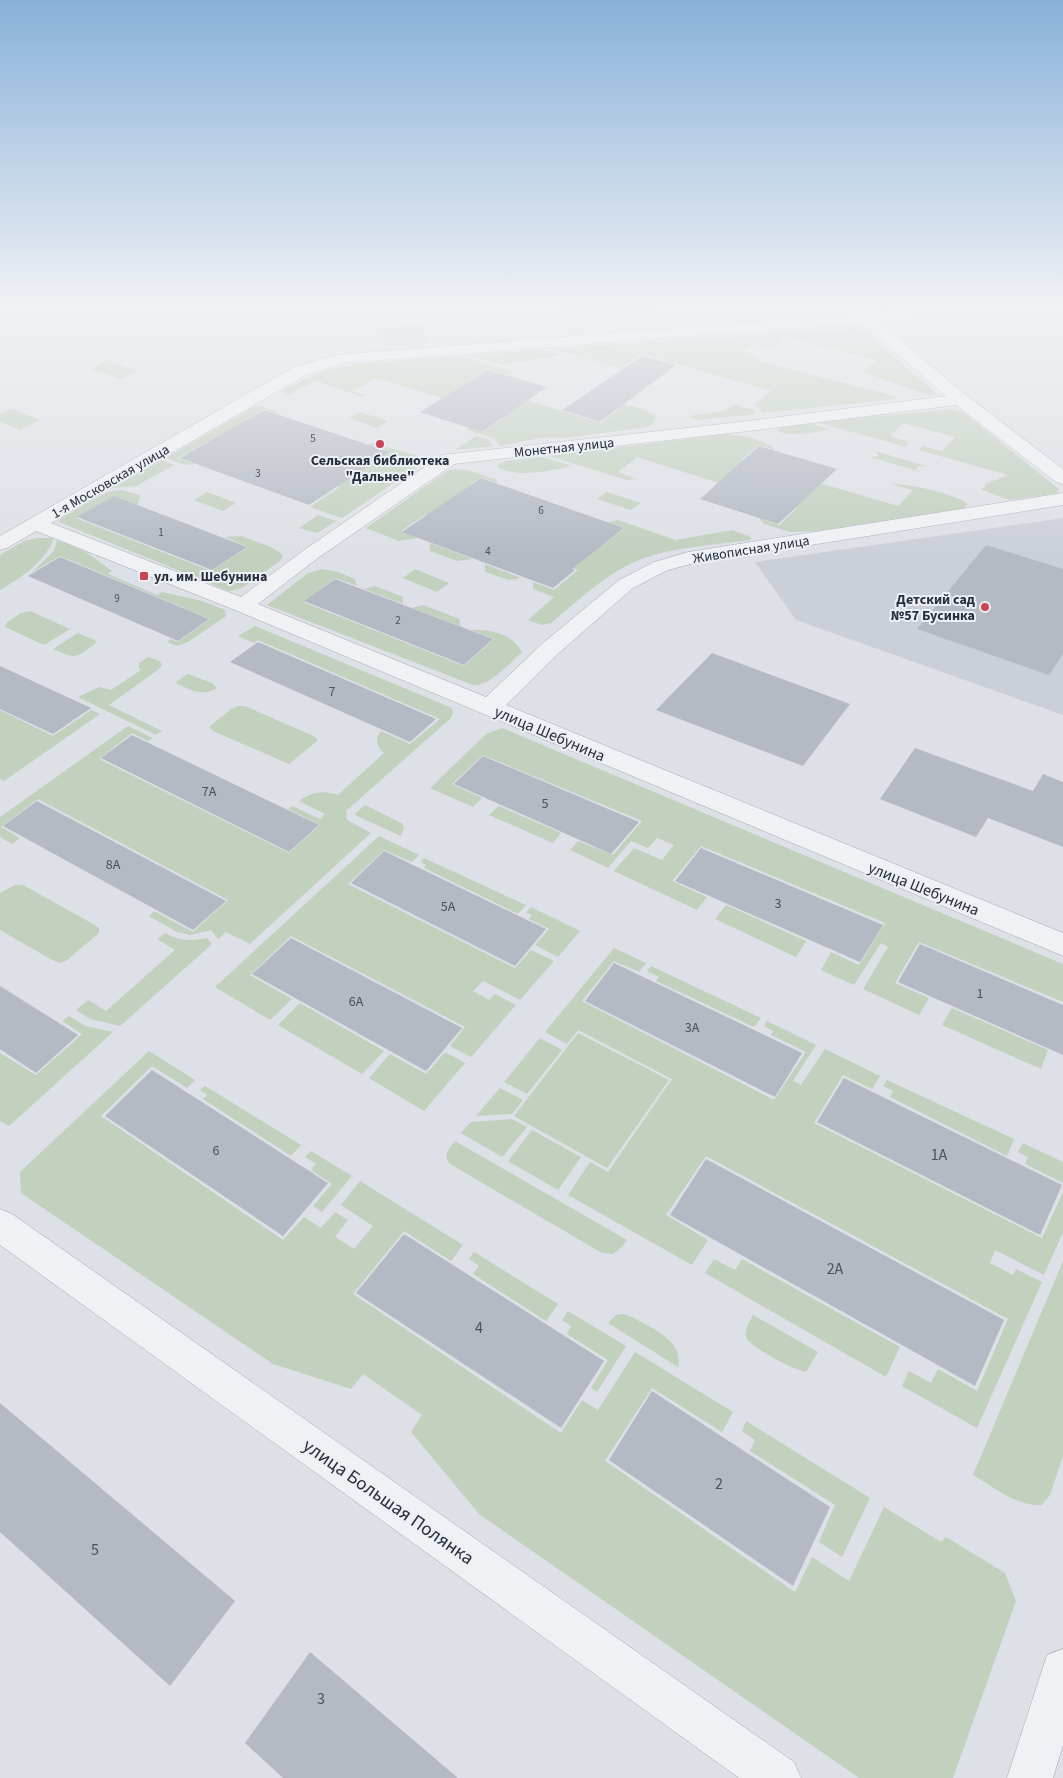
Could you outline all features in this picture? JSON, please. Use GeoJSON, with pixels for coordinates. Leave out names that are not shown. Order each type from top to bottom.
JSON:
{"type":"FeatureCollection","features":[{"type":"Feature","properties":{"kind":"street","name":"1-я Московская улица"},"geometry":{"type":"LineString","coordinates":[[0,544],[269,389]]}},
{"type":"Feature","properties":{"kind":"street"},"geometry":{"type":"LineString","coordinates":[[948,389],[1063,478]]}},
{"type":"Feature","properties":{"kind":"street","name":"Монетная улица"},"geometry":{"type":"LineString","coordinates":[[242,605],[311,554],[449,459],[740,427],[960,399]]}},
{"type":"Feature","properties":{"kind":"street","name":"Живописная улица"},"geometry":{"type":"LineString","coordinates":[[488,707],[506,693],[551,648],[626,584],[660,566],[688,558],[1063,499]]}},
{"type":"Feature","properties":{"kind":"street","name":"улица Шебунина"},"geometry":{"type":"LineString","coordinates":[[35,524],[242,605],[1063,946]]}},
{"type":"Feature","properties":{"kind":"street","name":"улица Большая Полянка"},"geometry":{"type":"LineString","coordinates":[[0,1225],[778,1778]]}},
{"type":"Feature","properties":{"kind":"street"},"geometry":{"type":"LineString","coordinates":[[1030,1778],[1063,1671]]}},
{"type":"Feature","properties":{"kind":"shaded area"},"geometry":{"type":"Polygon","coordinates":[[[1063,518],[1063,715],[796,620],[755,562],[1063,518]]]}},
{"type":"Feature","properties":{"kind":"green space"},"geometry":{"type":"Polygon","coordinates":[[[284,389],[300,389],[288,395],[282,390],[284,389]]]}},
{"type":"Feature","properties":{"kind":"green space"},"geometry":{"type":"Polygon","coordinates":[[[339,389],[357,389],[353,391],[366,396],[360,396],[339,389]]]}},
{"type":"Feature","properties":{"kind":"green space"},"geometry":{"type":"Polygon","coordinates":[[[412,389],[490,389],[601,423],[620,408],[605,404],[638,408],[656,416],[655,421],[648,427],[564,438],[540,438],[499,446],[495,439],[468,430],[466,427],[483,432],[505,417],[412,389]]]}},
{"type":"Feature","properties":{"kind":"green space"},"geometry":{"type":"Polygon","coordinates":[[[764,389],[868,389],[895,396],[898,399],[762,413],[759,408],[753,406],[771,391],[764,389]]]}},
{"type":"Feature","properties":{"kind":"green space"},"geometry":{"type":"Polygon","coordinates":[[[910,389],[931,389],[936,393],[930,396],[910,389]]]}},
{"type":"Feature","properties":{"kind":"green space"},"geometry":{"type":"Polygon","coordinates":[[[734,404],[754,410],[757,414],[698,420],[690,418],[694,415],[725,411],[734,404]]]}},
{"type":"Feature","properties":{"kind":"green space"},"geometry":{"type":"Polygon","coordinates":[[[261,406],[278,414],[264,409],[237,425],[364,469],[391,452],[368,444],[373,443],[426,458],[423,463],[342,518],[310,507],[340,487],[209,441],[178,458],[194,464],[185,465],[166,458],[252,408],[261,406]]]}},
{"type":"Feature","properties":{"kind":"green space"},"geometry":{"type":"Polygon","coordinates":[[[11,409],[40,420],[20,430],[0,422],[0,414],[11,409]]]}},
{"type":"Feature","properties":{"kind":"green space"},"geometry":{"type":"Polygon","coordinates":[[[952,409],[963,412],[1059,489],[1057,493],[1009,500],[980,489],[986,487],[985,484],[1008,475],[919,450],[922,446],[942,451],[955,437],[903,423],[890,436],[909,442],[906,447],[816,422],[952,409]]]}},
{"type":"Feature","properties":{"kind":"green space"},"geometry":{"type":"Polygon","coordinates":[[[360,412],[388,421],[377,428],[349,418],[360,412]]]}},
{"type":"Feature","properties":{"kind":"green space"},"geometry":{"type":"Polygon","coordinates":[[[809,423],[829,429],[810,433],[786,434],[776,429],[809,423]]]}},
{"type":"Feature","properties":{"kind":"green space"},"geometry":{"type":"Polygon","coordinates":[[[724,434],[759,440],[775,450],[759,445],[741,460],[898,506],[913,490],[891,484],[908,485],[931,490],[962,500],[968,504],[965,508],[817,531],[790,532],[764,524],[759,518],[779,525],[797,508],[637,457],[618,472],[637,479],[627,480],[549,456],[724,434]]]}},
{"type":"Feature","properties":{"kind":"green space"},"geometry":{"type":"Polygon","coordinates":[[[476,436],[489,440],[493,446],[455,450],[476,436]]]}},
{"type":"Feature","properties":{"kind":"green space"},"geometry":{"type":"Polygon","coordinates":[[[875,451],[926,466],[917,467],[917,470],[921,472],[870,457],[879,456],[875,451]]]}},
{"type":"Feature","properties":{"kind":"green space"},"geometry":{"type":"Polygon","coordinates":[[[542,457],[572,466],[525,473],[507,471],[498,467],[498,464],[505,461],[542,457]]]}},
{"type":"Feature","properties":{"kind":"green space"},"geometry":{"type":"Polygon","coordinates":[[[162,460],[174,465],[136,486],[113,488],[162,460]]]}},
{"type":"Feature","properties":{"kind":"green space"},"geometry":{"type":"Polygon","coordinates":[[[454,469],[468,470],[497,480],[497,483],[481,477],[459,493],[603,545],[625,528],[608,522],[618,520],[676,540],[732,530],[751,538],[750,540],[679,549],[639,560],[604,580],[551,623],[542,625],[528,620],[554,597],[533,589],[533,582],[554,590],[578,570],[425,515],[401,531],[417,538],[399,541],[366,528],[447,471],[454,469]]]}},
{"type":"Feature","properties":{"kind":"green space"},"geometry":{"type":"Polygon","coordinates":[[[121,490],[140,495],[138,505],[114,496],[76,518],[211,571],[248,547],[225,537],[241,536],[271,547],[283,555],[281,560],[242,588],[229,591],[59,522],[60,519],[107,492],[121,490]]]}},
{"type":"Feature","properties":{"kind":"green space"},"geometry":{"type":"Polygon","coordinates":[[[207,492],[236,503],[223,511],[194,500],[207,492]]]}},
{"type":"Feature","properties":{"kind":"green space"},"geometry":{"type":"Polygon","coordinates":[[[607,492],[641,503],[631,510],[597,499],[607,492]]]}},
{"type":"Feature","properties":{"kind":"green space"},"geometry":{"type":"Polygon","coordinates":[[[318,515],[336,521],[317,533],[299,528],[318,515]]]}},
{"type":"Feature","properties":{"kind":"green space"},"geometry":{"type":"Polygon","coordinates":[[[37,538],[54,538],[45,555],[32,568],[0,590],[0,555],[24,541],[37,538]]]}},
{"type":"Feature","properties":{"kind":"green space"},"geometry":{"type":"Polygon","coordinates":[[[57,540],[86,552],[112,571],[108,574],[157,595],[162,592],[202,601],[225,610],[226,616],[188,642],[177,646],[167,642],[170,639],[178,642],[210,619],[60,556],[31,573],[54,551],[57,540]]]}},
{"type":"Feature","properties":{"kind":"green space"},"geometry":{"type":"Polygon","coordinates":[[[430,543],[473,559],[457,561],[430,551],[430,543]]]}},
{"type":"Feature","properties":{"kind":"green space"},"geometry":{"type":"Polygon","coordinates":[[[485,564],[521,578],[509,580],[485,572],[485,564]]]}},
{"type":"Feature","properties":{"kind":"green space"},"geometry":{"type":"Polygon","coordinates":[[[322,569],[338,572],[355,579],[357,586],[335,578],[303,602],[464,666],[494,639],[471,630],[493,631],[507,637],[522,652],[493,678],[479,685],[473,685],[267,605],[308,573],[322,569]]]}},
{"type":"Feature","properties":{"kind":"green space"},"geometry":{"type":"Polygon","coordinates":[[[415,569],[449,583],[437,592],[403,578],[415,569]]]}},
{"type":"Feature","properties":{"kind":"green space"},"geometry":{"type":"Polygon","coordinates":[[[375,586],[403,597],[403,604],[364,589],[375,586]]]}},
{"type":"Feature","properties":{"kind":"green space"},"geometry":{"type":"Polygon","coordinates":[[[423,605],[460,619],[460,626],[412,608],[423,605]]]}},
{"type":"Feature","properties":{"kind":"green space"},"geometry":{"type":"Polygon","coordinates":[[[30,611],[70,629],[44,645],[5,627],[7,622],[21,613],[30,611]]]}},
{"type":"Feature","properties":{"kind":"green space"},"geometry":{"type":"Polygon","coordinates":[[[255,626],[452,708],[453,712],[451,718],[346,811],[347,820],[371,833],[250,944],[226,932],[218,939],[211,930],[190,935],[177,932],[149,916],[154,911],[193,932],[228,900],[38,799],[1,827],[20,838],[12,844],[0,837],[0,817],[128,726],[153,738],[148,741],[132,733],[99,759],[289,853],[320,825],[288,809],[292,806],[320,819],[325,814],[299,801],[317,793],[338,795],[384,753],[377,743],[381,731],[410,744],[440,719],[258,640],[254,643],[238,636],[255,626]]]}},
{"type":"Feature","properties":{"kind":"green space"},"geometry":{"type":"Polygon","coordinates":[[[78,633],[96,641],[95,644],[83,653],[75,656],[66,655],[53,649],[78,633]]]}},
{"type":"Feature","properties":{"kind":"green space"},"geometry":{"type":"Polygon","coordinates":[[[148,657],[160,661],[162,665],[109,705],[162,731],[156,735],[78,697],[100,687],[111,690],[141,670],[139,663],[148,657]]]}},
{"type":"Feature","properties":{"kind":"green space"},"geometry":{"type":"Polygon","coordinates":[[[188,674],[212,683],[217,688],[202,693],[183,687],[176,682],[188,674]]]}},
{"type":"Feature","properties":{"kind":"green space"},"geometry":{"type":"Polygon","coordinates":[[[245,706],[311,735],[317,738],[317,741],[289,764],[213,731],[209,727],[231,709],[245,706]]]}},
{"type":"Feature","properties":{"kind":"green space"},"geometry":{"type":"Polygon","coordinates":[[[0,710],[53,736],[91,710],[100,714],[4,781],[0,779],[0,710]]]}},
{"type":"Feature","properties":{"kind":"green space"},"geometry":{"type":"Polygon","coordinates":[[[502,728],[1063,964],[1063,1002],[919,942],[895,983],[929,998],[919,1015],[863,989],[888,947],[881,943],[854,985],[821,970],[831,952],[859,965],[885,923],[701,846],[672,881],[707,897],[697,910],[614,871],[634,848],[662,860],[674,845],[657,838],[648,848],[631,841],[608,868],[570,850],[578,841],[613,855],[642,821],[483,755],[452,784],[482,798],[473,807],[430,788],[486,734],[502,728]]]}},
{"type":"Feature","properties":{"kind":"green space"},"geometry":{"type":"Polygon","coordinates":[[[365,805],[403,824],[404,828],[401,836],[357,816],[355,814],[365,805]]]}},
{"type":"Feature","properties":{"kind":"green space"},"geometry":{"type":"Polygon","coordinates":[[[499,806],[561,833],[553,843],[489,815],[499,806]]]}},
{"type":"Feature","properties":{"kind":"green space"},"geometry":{"type":"Polygon","coordinates":[[[379,836],[419,855],[412,862],[384,850],[348,884],[515,968],[531,950],[554,961],[520,1000],[483,981],[473,991],[489,1000],[495,994],[516,1005],[471,1057],[450,1046],[465,1027],[291,936],[250,975],[292,999],[270,1020],[215,987],[379,836]]]}},
{"type":"Feature","properties":{"kind":"green space"},"geometry":{"type":"Polygon","coordinates":[[[424,858],[526,905],[518,914],[424,868],[426,865],[421,862],[424,858]]]}},
{"type":"Feature","properties":{"kind":"green space"},"geometry":{"type":"Polygon","coordinates":[[[15,885],[23,885],[93,924],[99,928],[99,933],[66,961],[60,963],[52,960],[0,930],[0,893],[15,885]]]}},
{"type":"Feature","properties":{"kind":"green space"},"geometry":{"type":"Polygon","coordinates":[[[726,905],[806,941],[796,957],[715,919],[726,905]]]}},
{"type":"Feature","properties":{"kind":"green space"},"geometry":{"type":"Polygon","coordinates":[[[531,907],[580,931],[558,957],[535,945],[549,929],[529,919],[532,915],[526,913],[531,907]]]}},
{"type":"Feature","properties":{"kind":"green space"},"geometry":{"type":"Polygon","coordinates":[[[165,933],[185,940],[207,938],[212,944],[120,1026],[90,1019],[76,1010],[88,1000],[106,1011],[175,950],[157,939],[165,933]]]}},
{"type":"Feature","properties":{"kind":"green space"},"geometry":{"type":"Polygon","coordinates":[[[614,948],[646,963],[639,972],[614,961],[582,1001],[774,1100],[806,1052],[771,1035],[773,1031],[764,1026],[767,1021],[816,1045],[793,1081],[801,1085],[825,1049],[880,1076],[872,1089],[843,1075],[814,1123],[1042,1238],[1063,1192],[1063,1232],[1044,1275],[995,1250],[990,1263],[1013,1275],[1016,1269],[1042,1282],[977,1428],[902,1386],[909,1371],[931,1383],[938,1369],[977,1391],[1008,1319],[706,1156],[666,1215],[708,1240],[692,1265],[568,1195],[590,1162],[608,1172],[672,1079],[578,1030],[567,1044],[545,1032],[614,948]]]}},
{"type":"Feature","properties":{"kind":"green space"},"geometry":{"type":"Polygon","coordinates":[[[651,966],[761,1018],[754,1027],[656,981],[659,977],[647,971],[651,966]]]}},
{"type":"Feature","properties":{"kind":"green space"},"geometry":{"type":"Polygon","coordinates":[[[300,1003],[384,1051],[362,1074],[278,1025],[300,1003]]]}},
{"type":"Feature","properties":{"kind":"green space"},"geometry":{"type":"Polygon","coordinates":[[[952,1008],[1048,1050],[1041,1069],[942,1025],[952,1008]]]}},
{"type":"Feature","properties":{"kind":"green space"},"geometry":{"type":"Polygon","coordinates":[[[69,1016],[85,1026],[113,1032],[9,1126],[0,1121],[0,1053],[36,1075],[82,1034],[62,1021],[69,1016]]]}},
{"type":"Feature","properties":{"kind":"green space"},"geometry":{"type":"Polygon","coordinates":[[[578,1033],[669,1080],[607,1168],[514,1116],[578,1033]]]}},
{"type":"Feature","properties":{"kind":"green space"},"geometry":{"type":"Polygon","coordinates":[[[540,1038],[562,1050],[527,1094],[504,1082],[540,1038]]]}},
{"type":"Feature","properties":{"kind":"green space"},"geometry":{"type":"Polygon","coordinates":[[[149,1051],[195,1080],[187,1088],[152,1066],[101,1116],[283,1240],[304,1217],[321,1228],[335,1212],[348,1220],[335,1237],[354,1249],[373,1226],[341,1205],[360,1181],[463,1245],[451,1261],[404,1231],[353,1294],[561,1433],[582,1400],[598,1410],[635,1352],[733,1412],[722,1432],[652,1388],[605,1461],[795,1592],[812,1557],[849,1581],[884,1507],[941,1542],[946,1537],[1005,1573],[1016,1601],[953,1778],[859,1778],[479,1514],[411,1432],[422,1415],[363,1374],[351,1389],[273,1364],[21,1193],[20,1172],[149,1051]]]}},
{"type":"Feature","properties":{"kind":"green space"},"geometry":{"type":"Polygon","coordinates":[[[445,1052],[465,1063],[424,1111],[369,1078],[390,1054],[426,1074],[445,1052]]]}},
{"type":"Feature","properties":{"kind":"green space"},"geometry":{"type":"Polygon","coordinates":[[[887,1080],[1014,1139],[1007,1156],[890,1097],[893,1091],[883,1086],[887,1080]]]}},
{"type":"Feature","properties":{"kind":"green space"},"geometry":{"type":"Polygon","coordinates":[[[205,1086],[301,1145],[291,1156],[203,1099],[207,1095],[200,1090],[205,1086]]]}},
{"type":"Feature","properties":{"kind":"green space"},"geometry":{"type":"Polygon","coordinates":[[[500,1088],[523,1100],[512,1114],[476,1116],[500,1088]]]}},
{"type":"Feature","properties":{"kind":"green space"},"geometry":{"type":"Polygon","coordinates":[[[512,1119],[527,1127],[502,1157],[461,1133],[471,1122],[512,1119]]]}},
{"type":"Feature","properties":{"kind":"green space"},"geometry":{"type":"Polygon","coordinates":[[[532,1130],[581,1157],[558,1190],[508,1161],[532,1130]]]}},
{"type":"Feature","properties":{"kind":"green space"},"geometry":{"type":"Polygon","coordinates":[[[455,1141],[627,1240],[613,1254],[602,1253],[450,1164],[446,1155],[455,1141]]]}},
{"type":"Feature","properties":{"kind":"green space"},"geometry":{"type":"Polygon","coordinates":[[[1023,1143],[1063,1162],[1063,1183],[1025,1164],[1028,1157],[1018,1152],[1023,1143]]]}},
{"type":"Feature","properties":{"kind":"green space"},"geometry":{"type":"Polygon","coordinates":[[[311,1151],[352,1176],[322,1212],[313,1206],[332,1184],[311,1170],[316,1164],[305,1157],[311,1151]]]}},
{"type":"Feature","properties":{"kind":"green space"},"geometry":{"type":"Polygon","coordinates":[[[474,1252],[558,1304],[546,1321],[473,1274],[479,1266],[469,1259],[474,1252]]]}},
{"type":"Feature","properties":{"kind":"green space"},"geometry":{"type":"Polygon","coordinates":[[[714,1259],[735,1270],[742,1259],[900,1347],[886,1377],[705,1273],[714,1259]]]}},
{"type":"Feature","properties":{"kind":"green space"},"geometry":{"type":"Polygon","coordinates":[[[1063,1261],[1063,1456],[1050,1495],[1042,1505],[1033,1505],[1015,1500],[973,1475],[1063,1261]]]}},
{"type":"Feature","properties":{"kind":"green space"},"geometry":{"type":"Polygon","coordinates":[[[568,1311],[626,1346],[597,1392],[591,1388],[608,1360],[567,1334],[571,1326],[562,1320],[568,1311]]]}},
{"type":"Feature","properties":{"kind":"green space"},"geometry":{"type":"Polygon","coordinates":[[[623,1314],[664,1335],[676,1349],[679,1358],[678,1367],[608,1323],[616,1315],[623,1314]]]}},
{"type":"Feature","properties":{"kind":"green space"},"geometry":{"type":"Polygon","coordinates":[[[753,1315],[818,1352],[806,1372],[773,1358],[749,1342],[746,1337],[746,1331],[753,1315]]]}},
{"type":"Feature","properties":{"kind":"green space"},"geometry":{"type":"Polygon","coordinates":[[[746,1421],[870,1498],[842,1557],[819,1542],[835,1505],[750,1451],[755,1440],[742,1431],[746,1421]]]}},
{"type":"Feature","properties":{"kind":"building"},"geometry":{"type":"Polygon","coordinates":[[[457,389],[544,389],[482,432],[420,412],[457,389]]]}},
{"type":"Feature","properties":{"kind":"building"},"geometry":{"type":"Polygon","coordinates":[[[593,389],[644,389],[600,422],[562,410],[593,389]]]}},
{"type":"Feature","properties":{"kind":"building"},"geometry":{"type":"Polygon","coordinates":[[[264,410],[390,452],[309,505],[180,458],[264,410]]]}},
{"type":"Feature","properties":{"kind":"building"},"geometry":{"type":"Polygon","coordinates":[[[759,446],[837,469],[778,524],[700,499],[759,446]]]}},
{"type":"Feature","properties":{"kind":"building"},"geometry":{"type":"Polygon","coordinates":[[[481,478],[624,528],[572,569],[575,570],[553,588],[402,532],[481,478]]]}},
{"type":"Feature","properties":{"kind":"building"},"geometry":{"type":"Polygon","coordinates":[[[114,496],[247,547],[212,570],[77,517],[114,496]]]}},
{"type":"Feature","properties":{"kind":"building","name":"Детский сад №57 Бусинка"},"geometry":{"type":"Polygon","coordinates":[[[986,545],[1063,569],[1063,654],[1049,675],[917,629],[986,545]]]}},
{"type":"Feature","properties":{"kind":"building"},"geometry":{"type":"Polygon","coordinates":[[[60,557],[209,619],[178,641],[28,576],[60,557]]]}},
{"type":"Feature","properties":{"kind":"building"},"geometry":{"type":"Polygon","coordinates":[[[335,579],[493,639],[464,665],[304,601],[335,579]]]}},
{"type":"Feature","properties":{"kind":"building"},"geometry":{"type":"Polygon","coordinates":[[[258,642],[436,719],[410,742],[230,662],[258,642]]]}},
{"type":"Feature","properties":{"kind":"building"},"geometry":{"type":"Polygon","coordinates":[[[712,653],[850,704],[803,766],[656,710],[712,653]]]}},
{"type":"Feature","properties":{"kind":"building"},"geometry":{"type":"Polygon","coordinates":[[[0,666],[91,708],[53,734],[0,709],[0,666]]]}},
{"type":"Feature","properties":{"kind":"building"},"geometry":{"type":"Polygon","coordinates":[[[132,735],[319,825],[289,852],[101,758],[132,735]]]}},
{"type":"Feature","properties":{"kind":"building"},"geometry":{"type":"Polygon","coordinates":[[[915,748],[1033,791],[1043,774],[1063,782],[1063,847],[988,818],[976,837],[880,799],[915,748]]]}},
{"type":"Feature","properties":{"kind":"building"},"geometry":{"type":"Polygon","coordinates":[[[483,756],[639,822],[611,854],[454,784],[483,756]]]}},
{"type":"Feature","properties":{"kind":"building"},"geometry":{"type":"Polygon","coordinates":[[[37,801],[226,901],[193,930],[3,826],[37,801]]]}},
{"type":"Feature","properties":{"kind":"building"},"geometry":{"type":"Polygon","coordinates":[[[701,848],[883,925],[860,962],[675,881],[701,848]]]}},
{"type":"Feature","properties":{"kind":"building"},"geometry":{"type":"Polygon","coordinates":[[[384,851],[546,929],[515,966],[351,883],[384,851]]]}},
{"type":"Feature","properties":{"kind":"building"},"geometry":{"type":"Polygon","coordinates":[[[291,938],[462,1028],[426,1071],[252,974],[291,938]]]}},
{"type":"Feature","properties":{"kind":"building"},"geometry":{"type":"Polygon","coordinates":[[[920,944],[1063,1005],[1063,1055],[898,982],[920,944]]]}},
{"type":"Feature","properties":{"kind":"building"},"geometry":{"type":"Polygon","coordinates":[[[614,963],[802,1053],[775,1097],[585,1001],[614,963]]]}},
{"type":"Feature","properties":{"kind":"building"},"geometry":{"type":"Polygon","coordinates":[[[0,986],[78,1035],[36,1073],[0,1049],[0,986]]]}},
{"type":"Feature","properties":{"kind":"building"},"geometry":{"type":"Polygon","coordinates":[[[152,1070],[328,1183],[283,1236],[105,1116],[152,1070]]]}},
{"type":"Feature","properties":{"kind":"building"},"geometry":{"type":"Polygon","coordinates":[[[844,1078],[1062,1185],[1040,1235],[817,1122],[844,1078]]]}},
{"type":"Feature","properties":{"kind":"building"},"geometry":{"type":"Polygon","coordinates":[[[706,1159],[1004,1320],[975,1386],[670,1215],[706,1159]]]}},
{"type":"Feature","properties":{"kind":"building"},"geometry":{"type":"Polygon","coordinates":[[[404,1234],[604,1361],[561,1428],[356,1293],[404,1234]]]}},
{"type":"Feature","properties":{"kind":"building"},"geometry":{"type":"Polygon","coordinates":[[[652,1391],[830,1507],[793,1586],[609,1460],[652,1391]]]}},
{"type":"Feature","properties":{"kind":"building"},"geometry":{"type":"Polygon","coordinates":[[[0,1403],[235,1601],[170,1686],[0,1532],[0,1403]]]}},
{"type":"Feature","properties":{"kind":"building"},"geometry":{"type":"Polygon","coordinates":[[[310,1652],[458,1778],[283,1778],[245,1743],[310,1652]]]}},
{"type":"Feature","properties":{"kind":"place","name":"Сельская библиотека \"Дальнее\""},"geometry":{"type":"Point","coordinates":[380,444]}},
{"type":"Feature","properties":{"kind":"place","name":"ул. им. Шебунина"},"geometry":{"type":"Point","coordinates":[144,576]}},
{"type":"Feature","properties":{"kind":"place","name":"Детский сад №57 Бусинка"},"geometry":{"type":"Point","coordinates":[985,607]}}]}
